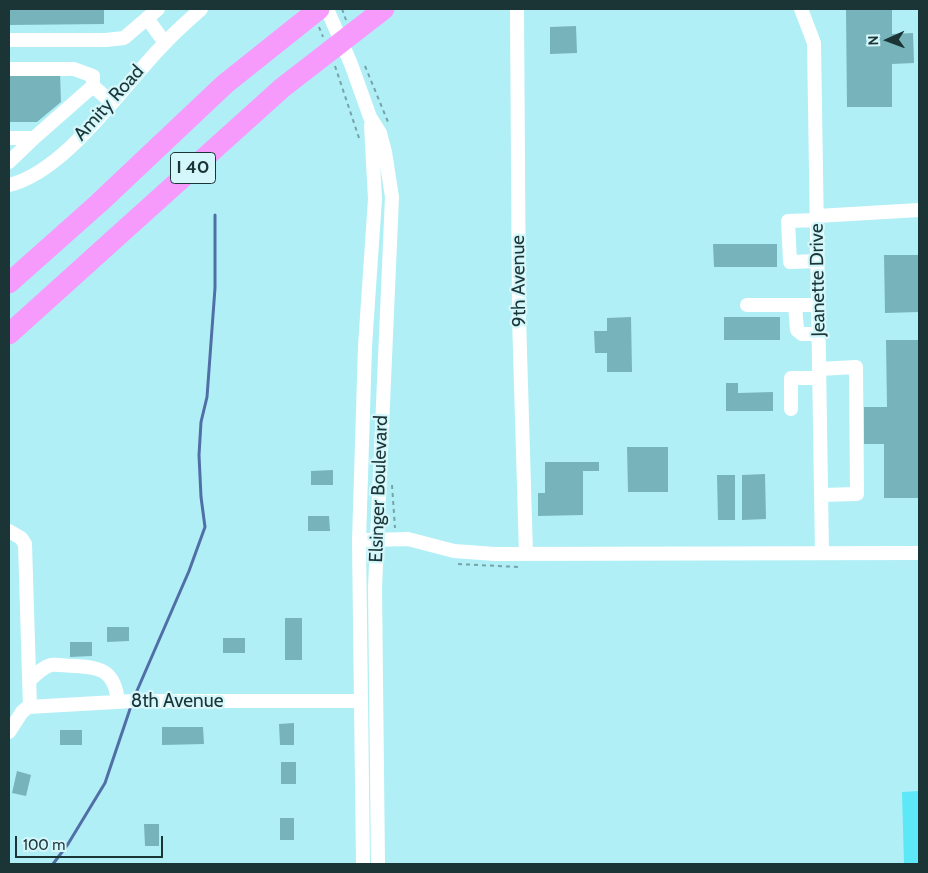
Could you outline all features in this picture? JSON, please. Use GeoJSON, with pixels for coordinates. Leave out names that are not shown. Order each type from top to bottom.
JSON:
{"type":"FeatureCollection","features":[{"type":"Feature","properties":{"kind":"highway","name":"I 40"},"geometry":{"type":"LineString","coordinates":[[9,283],[99,203],[225,84],[319,9]]}},
{"type":"Feature","properties":{"kind":"highway","name":"I 40"},"geometry":{"type":"LineString","coordinates":[[9,334],[282,88],[384,9]]}},
{"type":"Feature","properties":{"kind":"street","name":"Amity Road"},"geometry":{"type":"LineString","coordinates":[[10,182],[42,170],[60,156],[112,103],[165,42],[201,9]]}},
{"type":"Feature","properties":{"kind":"street","name":"Elsinger Boulevard"},"geometry":{"type":"LineString","coordinates":[[327,9],[351,64],[370,117],[380,133],[392,197],[380,438],[375,588],[378,864]]}},
{"type":"Feature","properties":{"kind":"street","name":"9th Avenue"},"geometry":{"type":"LineString","coordinates":[[517,9],[519,317],[526,554]]}},
{"type":"Feature","properties":{"kind":"street","name":"Jeanette Drive"},"geometry":{"type":"LineString","coordinates":[[801,9],[814,43],[822,553]]}},
{"type":"Feature","properties":{"kind":"street"},"geometry":{"type":"LineString","coordinates":[[9,40],[106,40],[124,38],[152,13],[165,42]]}},
{"type":"Feature","properties":{"kind":"street"},"geometry":{"type":"LineString","coordinates":[[9,69],[74,69],[93,76],[93,86],[112,103]]}},
{"type":"Feature","properties":{"kind":"street"},"geometry":{"type":"LineString","coordinates":[[9,162],[93,86]]}},
{"type":"Feature","properties":{"kind":"street","name":"Elsinger Boulevard"},"geometry":{"type":"LineString","coordinates":[[363,864],[359,541],[364,346],[375,199],[370,117]]}},
{"type":"Feature","properties":{"kind":"street"},"geometry":{"type":"LineString","coordinates":[[9,138],[34,138]]}},
{"type":"Feature","properties":{"kind":"street"},"geometry":{"type":"LineString","coordinates":[[817,261],[790,262],[788,222],[919,210]]}},
{"type":"Feature","properties":{"kind":"street"},"geometry":{"type":"LineString","coordinates":[[747,305],[818,305]]}},
{"type":"Feature","properties":{"kind":"street"},"geometry":{"type":"LineString","coordinates":[[795,305],[797,330],[802,334],[819,334]]}},
{"type":"Feature","properties":{"kind":"street"},"geometry":{"type":"LineString","coordinates":[[364,346],[376,362],[375,417],[380,438]]}},
{"type":"Feature","properties":{"kind":"street"},"geometry":{"type":"LineString","coordinates":[[791,409],[791,378],[856,367],[857,494],[821,495]]}},
{"type":"Feature","properties":{"kind":"street"},"geometry":{"type":"LineString","coordinates":[[9,531],[22,538],[25,544],[30,707],[24,709],[13,718],[9,732]]}},
{"type":"Feature","properties":{"kind":"street"},"geometry":{"type":"LineString","coordinates":[[359,541],[408,539],[454,551],[526,554],[919,553]]}},
{"type":"Feature","properties":{"kind":"street"},"geometry":{"type":"LineString","coordinates":[[29,681],[51,665],[100,668],[110,676],[116,688],[118,702]]}},
{"type":"Feature","properties":{"kind":"street","name":"8th Avenue"},"geometry":{"type":"LineString","coordinates":[[30,707],[118,702],[360,701]]}},
{"type":"Feature","properties":{"kind":"path"},"geometry":{"type":"LineString","coordinates":[[338,73],[360,141]]}},
{"type":"Feature","properties":{"kind":"path"},"geometry":{"type":"LineString","coordinates":[[392,481],[395,528]]}},
{"type":"Feature","properties":{"kind":"shaded area"},"geometry":{"type":"Polygon","coordinates":[[[919,791],[919,864],[904,864],[902,792],[919,791]]]}},
{"type":"Feature","properties":{"kind":"building"},"geometry":{"type":"Polygon","coordinates":[[[9,9],[104,9],[104,24],[9,25],[9,9]]]}},
{"type":"Feature","properties":{"kind":"building"},"geometry":{"type":"Polygon","coordinates":[[[846,9],[892,9],[892,34],[913,33],[914,63],[892,64],[892,107],[847,107],[846,9]]]}},
{"type":"Feature","properties":{"kind":"building"},"geometry":{"type":"Polygon","coordinates":[[[576,26],[577,53],[550,54],[550,27],[576,26]]]}},
{"type":"Feature","properties":{"kind":"building"},"geometry":{"type":"Polygon","coordinates":[[[9,72],[60,72],[61,102],[37,122],[9,122],[9,72]]]}},
{"type":"Feature","properties":{"kind":"building"},"geometry":{"type":"Polygon","coordinates":[[[713,244],[777,244],[777,267],[714,267],[713,244]]]}},
{"type":"Feature","properties":{"kind":"building"},"geometry":{"type":"Polygon","coordinates":[[[884,255],[919,255],[919,312],[885,313],[884,255]]]}},
{"type":"Feature","properties":{"kind":"building"},"geometry":{"type":"Polygon","coordinates":[[[631,317],[632,372],[607,372],[607,353],[595,353],[594,331],[607,331],[607,318],[631,317]]]}},
{"type":"Feature","properties":{"kind":"building"},"geometry":{"type":"Polygon","coordinates":[[[724,317],[780,317],[780,340],[724,340],[724,317]]]}},
{"type":"Feature","properties":{"kind":"building"},"geometry":{"type":"Polygon","coordinates":[[[886,340],[919,340],[919,498],[884,498],[884,444],[864,444],[864,407],[887,407],[886,340]]]}},
{"type":"Feature","properties":{"kind":"building"},"geometry":{"type":"Polygon","coordinates":[[[726,383],[738,383],[738,393],[773,392],[773,411],[726,411],[726,383]]]}},
{"type":"Feature","properties":{"kind":"building"},"geometry":{"type":"Polygon","coordinates":[[[627,447],[668,447],[668,492],[628,492],[627,447]]]}},
{"type":"Feature","properties":{"kind":"building"},"geometry":{"type":"Polygon","coordinates":[[[545,462],[599,462],[599,471],[583,471],[583,515],[538,516],[538,493],[545,493],[545,462]]]}},
{"type":"Feature","properties":{"kind":"building"},"geometry":{"type":"Polygon","coordinates":[[[333,470],[333,485],[311,485],[311,471],[333,470]]]}},
{"type":"Feature","properties":{"kind":"building"},"geometry":{"type":"Polygon","coordinates":[[[765,474],[766,519],[742,520],[742,475],[765,474]]]}},
{"type":"Feature","properties":{"kind":"building"},"geometry":{"type":"Polygon","coordinates":[[[717,475],[735,475],[735,520],[718,520],[717,475]]]}},
{"type":"Feature","properties":{"kind":"building"},"geometry":{"type":"Polygon","coordinates":[[[308,516],[329,516],[330,531],[308,531],[308,516]]]}},
{"type":"Feature","properties":{"kind":"building"},"geometry":{"type":"Polygon","coordinates":[[[285,618],[302,618],[302,660],[285,660],[285,618]]]}},
{"type":"Feature","properties":{"kind":"building"},"geometry":{"type":"Polygon","coordinates":[[[107,627],[129,627],[129,641],[107,642],[107,627]]]}},
{"type":"Feature","properties":{"kind":"building"},"geometry":{"type":"Polygon","coordinates":[[[223,638],[245,638],[245,653],[223,653],[223,638]]]}},
{"type":"Feature","properties":{"kind":"building"},"geometry":{"type":"Polygon","coordinates":[[[70,642],[92,642],[92,656],[70,657],[70,642]]]}},
{"type":"Feature","properties":{"kind":"building"},"geometry":{"type":"Polygon","coordinates":[[[294,723],[294,745],[280,745],[279,724],[294,723]]]}},
{"type":"Feature","properties":{"kind":"building"},"geometry":{"type":"Polygon","coordinates":[[[162,727],[203,727],[204,744],[162,745],[162,727]]]}},
{"type":"Feature","properties":{"kind":"building"},"geometry":{"type":"Polygon","coordinates":[[[60,730],[82,730],[82,745],[60,745],[60,730]]]}},
{"type":"Feature","properties":{"kind":"building"},"geometry":{"type":"Polygon","coordinates":[[[281,762],[296,762],[296,784],[281,784],[281,762]]]}},
{"type":"Feature","properties":{"kind":"building"},"geometry":{"type":"Polygon","coordinates":[[[17,771],[31,775],[26,796],[12,793],[17,771]]]}},
{"type":"Feature","properties":{"kind":"building"},"geometry":{"type":"Polygon","coordinates":[[[280,818],[294,818],[294,840],[280,840],[280,818]]]}},
{"type":"Feature","properties":{"kind":"building"},"geometry":{"type":"Polygon","coordinates":[[[144,824],[159,824],[159,846],[145,846],[144,824]]]}},
{"type":"Feature","properties":{"kind":"waterway"},"geometry":{"type":"LineString","coordinates":[[136,693],[189,571],[205,527],[199,455],[201,422],[207,397],[215,288],[215,215]]}},
{"type":"Feature","properties":{"kind":"waterway"},"geometry":{"type":"LineString","coordinates":[[53,864],[68,844],[105,783],[130,709]]}}]}
